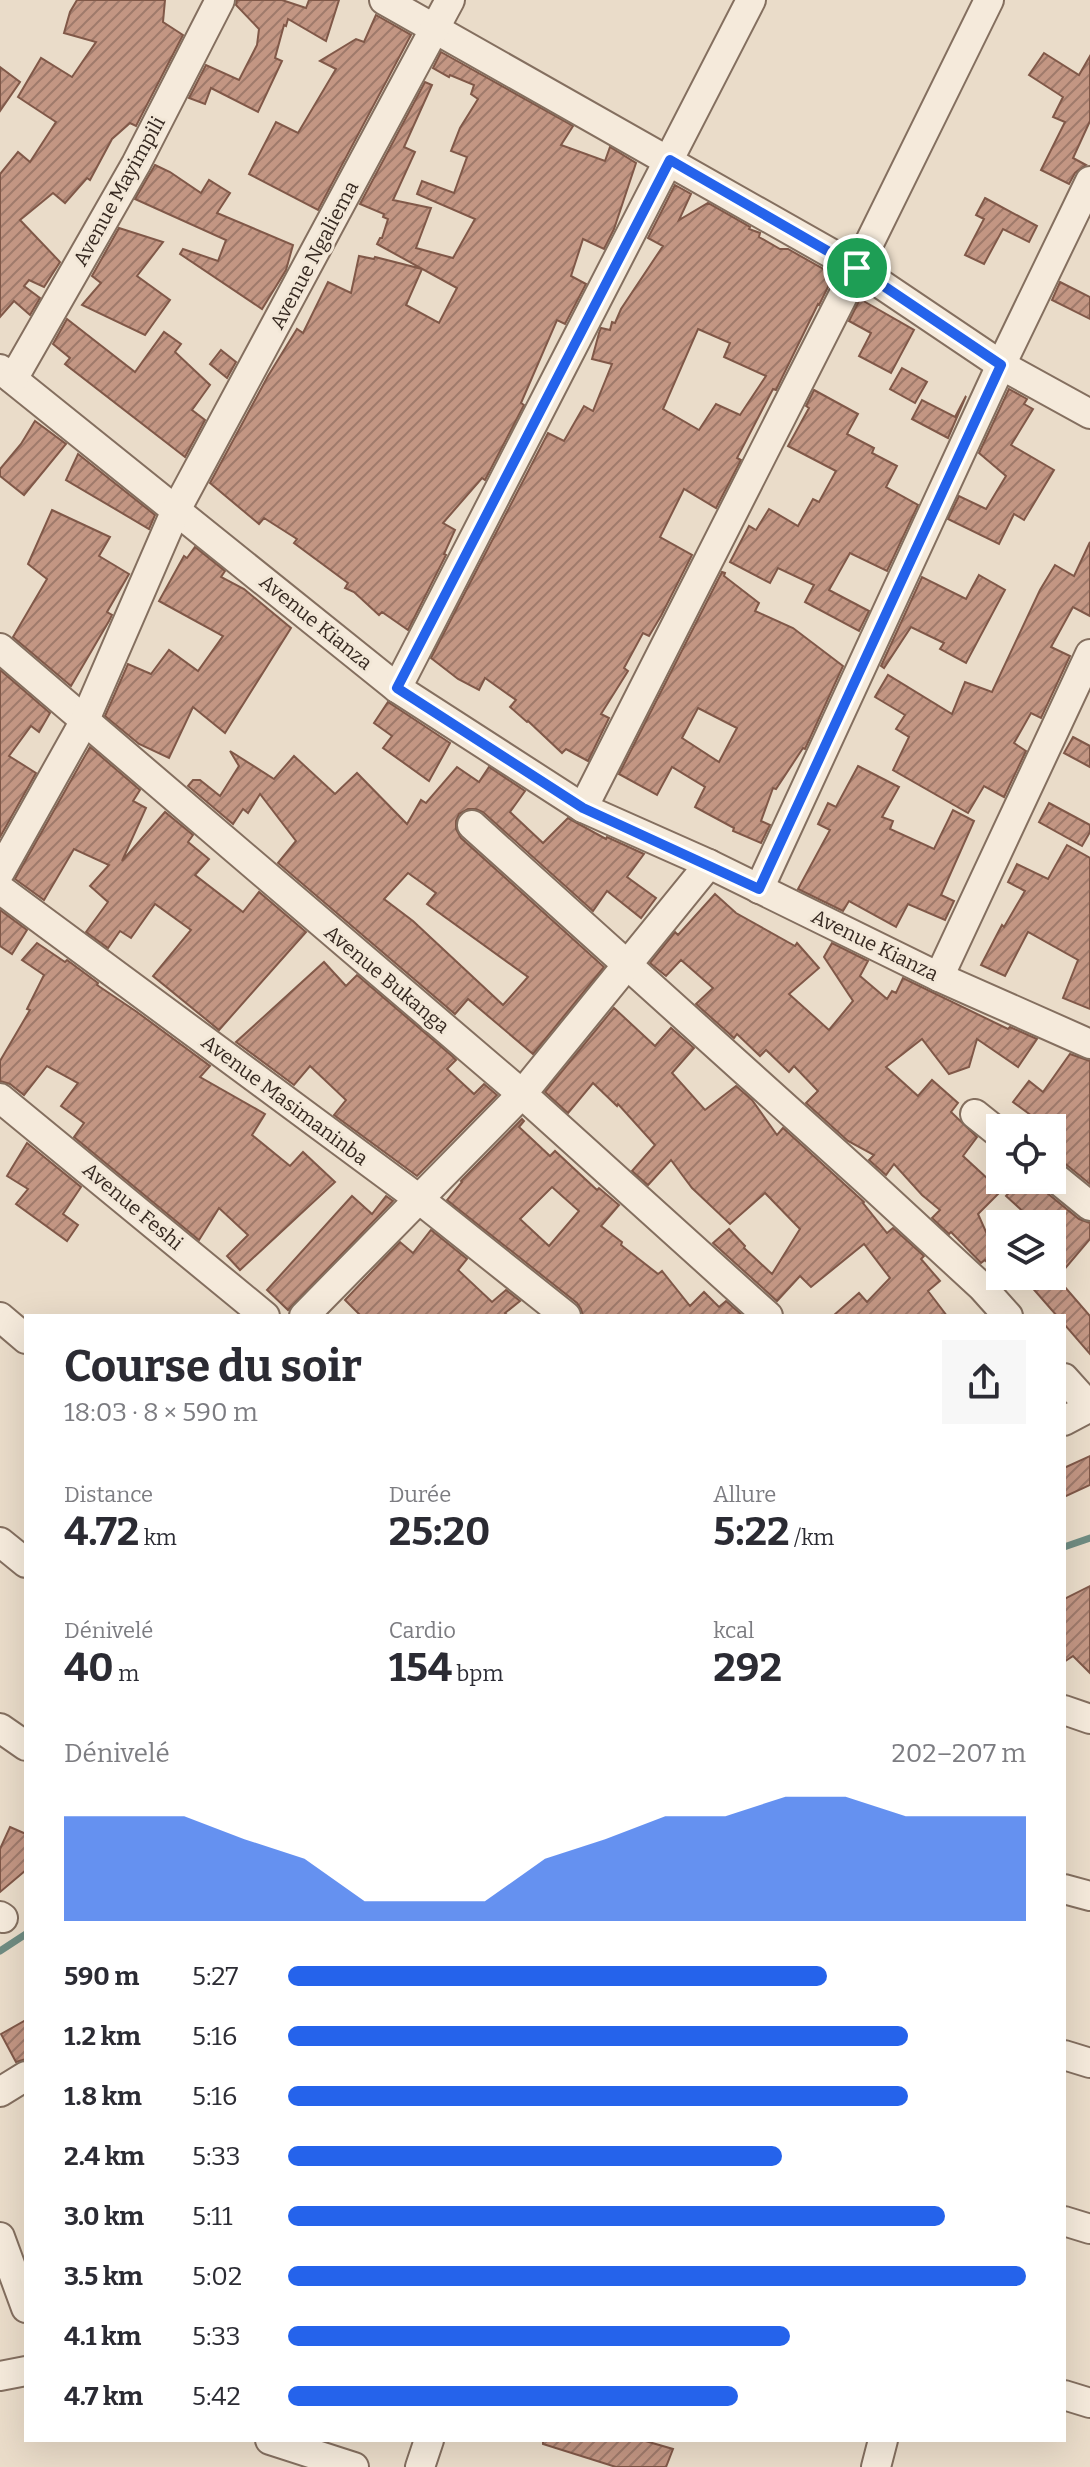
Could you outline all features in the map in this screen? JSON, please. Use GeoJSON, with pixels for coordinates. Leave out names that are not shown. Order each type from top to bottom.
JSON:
{"type":"FeatureCollection","features":[{"type":"Feature","properties":{"kind":"street","name":"Avenue Mayimpili"},"geometry":{"type":"LineString","coordinates":[[6,374],[136,164],[220,0]]}},
{"type":"Feature","properties":{"kind":"street"},"geometry":{"type":"LineString","coordinates":[[384,0],[857,268],[1001,365],[1090,414]]}},
{"type":"Feature","properties":{"kind":"street","name":"Avenue Ngaliema"},"geometry":{"type":"LineString","coordinates":[[0,872],[84,722],[176,510],[450,0]]}},
{"type":"Feature","properties":{"kind":"street"},"geometry":{"type":"LineString","coordinates":[[397,688],[751,0]]}},
{"type":"Feature","properties":{"kind":"street"},"geometry":{"type":"LineString","coordinates":[[583,808],[989,0]]}},
{"type":"Feature","properties":{"kind":"street"},"geometry":{"type":"LineString","coordinates":[[759,889],[1001,365],[1090,181]]}},
{"type":"Feature","properties":{"kind":"street","name":"Avenue Kianza"},"geometry":{"type":"LineString","coordinates":[[6,374],[397,688],[583,808],[709,864],[939,977],[1090,1044]]}},
{"type":"Feature","properties":{"kind":"street","name":"Avenue Bukanga"},"geometry":{"type":"LineString","coordinates":[[0,648],[522,1094],[766,1314]]}},
{"type":"Feature","properties":{"kind":"street"},"geometry":{"type":"LineString","coordinates":[[939,977],[1090,654]]}},
{"type":"Feature","properties":{"kind":"street"},"geometry":{"type":"LineString","coordinates":[[472,825],[982,1287],[1006,1314]]}},
{"type":"Feature","properties":{"kind":"street"},"geometry":{"type":"LineString","coordinates":[[306,1314],[522,1094],[709,864]]}},
{"type":"Feature","properties":{"kind":"street","name":"Avenue Masimaninba"},"geometry":{"type":"LineString","coordinates":[[0,889],[419,1199],[563,1314]]}},
{"type":"Feature","properties":{"kind":"street","name":"Avenue Feshi"},"geometry":{"type":"LineString","coordinates":[[0,1098],[263,1314]]}},
{"type":"Feature","properties":{"kind":"street"},"geometry":{"type":"LineString","coordinates":[[975,1114],[986,1123]]}},
{"type":"Feature","properties":{"kind":"street"},"geometry":{"type":"LineString","coordinates":[[1066,1186],[1090,1206]]}},
{"type":"Feature","properties":{"kind":"street"},"geometry":{"type":"LineString","coordinates":[[0,1317],[24,1337]]}},
{"type":"Feature","properties":{"kind":"street"},"geometry":{"type":"LineString","coordinates":[[1066,1380],[1090,1407],[1066,1420]]}},
{"type":"Feature","properties":{"kind":"street"},"geometry":{"type":"LineString","coordinates":[[0,1542],[24,1561]]}},
{"type":"Feature","properties":{"kind":"street"},"geometry":{"type":"LineString","coordinates":[[1066,1711],[1090,1719]]}},
{"type":"Feature","properties":{"kind":"street"},"geometry":{"type":"LineString","coordinates":[[0,1728],[24,1745]]}},
{"type":"Feature","properties":{"kind":"street"},"geometry":{"type":"LineString","coordinates":[[1066,1890],[1090,1896]]}},
{"type":"Feature","properties":{"kind":"street"},"geometry":{"type":"LineString","coordinates":[[1066,2056],[1090,2063]]}},
{"type":"Feature","properties":{"kind":"street"},"geometry":{"type":"LineString","coordinates":[[0,2092],[24,2077]]}},
{"type":"Feature","properties":{"kind":"street"},"geometry":{"type":"LineString","coordinates":[[1066,2222],[1090,2229]]}},
{"type":"Feature","properties":{"kind":"street"},"geometry":{"type":"LineString","coordinates":[[0,2237],[24,2303]]}},
{"type":"Feature","properties":{"kind":"street"},"geometry":{"type":"LineString","coordinates":[[0,2376],[24,2371]]}},
{"type":"Feature","properties":{"kind":"street"},"geometry":{"type":"LineString","coordinates":[[1066,2396],[1090,2403]]}},
{"type":"Feature","properties":{"kind":"street"},"geometry":{"type":"LineString","coordinates":[[276,2442],[354,2467]]}},
{"type":"Feature","properties":{"kind":"street"},"geometry":{"type":"LineString","coordinates":[[420,2467],[428,2442]]}},
{"type":"Feature","properties":{"kind":"street"},"geometry":{"type":"LineString","coordinates":[[876,2467],[882,2442]]}},
{"type":"Feature","properties":{"kind":"building"},"geometry":{"type":"Polygon","coordinates":[[[77,0],[165,0],[163,22],[183,35],[136,126],[130,123],[112,139],[90,180],[87,178],[65,203],[53,193],[20,220],[60,262],[44,287],[29,280],[24,286],[40,298],[30,315],[14,301],[0,317],[0,174],[18,152],[30,162],[56,122],[18,97],[41,58],[72,77],[96,42],[64,33],[77,0]]]}},
{"type":"Feature","properties":{"kind":"building"},"geometry":{"type":"Polygon","coordinates":[[[237,0],[282,0],[306,8],[309,0],[339,0],[326,41],[288,19],[275,58],[282,61],[258,112],[211,88],[205,104],[189,98],[206,65],[239,80],[257,45],[259,29],[236,5],[237,0]]]}},
{"type":"Feature","properties":{"kind":"building"},"geometry":{"type":"Polygon","coordinates":[[[376,15],[411,35],[318,210],[249,174],[276,122],[298,133],[336,69],[320,61],[356,39],[364,42],[376,15]]]}},
{"type":"Feature","properties":{"kind":"building"},"geometry":{"type":"Polygon","coordinates":[[[441,52],[573,126],[561,145],[605,161],[610,147],[636,163],[604,249],[583,239],[571,276],[586,284],[565,324],[557,320],[521,403],[524,405],[485,480],[482,478],[443,523],[455,530],[446,555],[408,630],[382,612],[379,615],[354,592],[345,588],[348,583],[294,543],[297,539],[264,518],[259,524],[210,483],[297,329],[303,333],[328,282],[351,293],[359,256],[422,269],[406,305],[439,323],[457,288],[377,244],[388,219],[383,217],[384,214],[360,204],[425,82],[432,85],[404,147],[415,152],[393,200],[431,208],[416,248],[453,258],[475,219],[417,194],[422,181],[454,193],[467,157],[451,151],[460,128],[478,99],[471,94],[474,85],[433,68],[441,52]]]}},
{"type":"Feature","properties":{"kind":"building"},"geometry":{"type":"Polygon","coordinates":[[[1044,53],[1079,75],[1090,56],[1090,121],[1073,158],[1086,165],[1075,173],[1069,184],[1041,170],[1065,122],[1053,117],[1063,97],[1029,75],[1044,53]]]}},
{"type":"Feature","properties":{"kind":"building"},"geometry":{"type":"Polygon","coordinates":[[[0,67],[20,82],[0,111],[0,67]]]}},
{"type":"Feature","properties":{"kind":"building"},"geometry":{"type":"Polygon","coordinates":[[[155,165],[201,193],[209,180],[230,193],[217,213],[293,245],[286,270],[262,309],[180,254],[183,249],[218,261],[226,240],[135,199],[155,165]]]}},
{"type":"Feature","properties":{"kind":"building"},"geometry":{"type":"Polygon","coordinates":[[[675,185],[691,194],[679,220],[708,203],[760,233],[759,237],[780,249],[788,249],[834,275],[776,390],[773,389],[737,458],[741,460],[716,508],[684,489],[660,537],[692,555],[649,636],[643,633],[624,668],[628,671],[601,714],[609,718],[588,761],[566,749],[562,753],[510,707],[516,700],[485,678],[479,690],[458,679],[431,658],[548,433],[564,441],[584,406],[593,411],[612,364],[592,359],[599,333],[601,328],[610,330],[612,322],[615,323],[663,246],[648,238],[675,185]],[[698,329],[663,409],[699,430],[716,404],[740,415],[766,376],[724,357],[730,343],[698,329]]]}},
{"type":"Feature","properties":{"kind":"building"},"geometry":{"type":"Polygon","coordinates":[[[985,198],[1037,226],[1029,242],[1003,229],[984,264],[965,255],[984,219],[976,215],[985,198]]]}},
{"type":"Feature","properties":{"kind":"building"},"geometry":{"type":"Polygon","coordinates":[[[119,228],[163,242],[137,276],[170,300],[145,335],[82,305],[101,283],[92,276],[119,228]]]}},
{"type":"Feature","properties":{"kind":"building"},"geometry":{"type":"Polygon","coordinates":[[[1060,282],[1090,297],[1090,319],[1052,300],[1060,282]]]}},
{"type":"Feature","properties":{"kind":"building"},"geometry":{"type":"Polygon","coordinates":[[[860,299],[914,330],[891,373],[859,356],[871,333],[849,321],[860,299]]]}},
{"type":"Feature","properties":{"kind":"building"},"geometry":{"type":"Polygon","coordinates":[[[67,319],[135,372],[164,332],[181,344],[175,352],[210,385],[192,410],[205,420],[185,457],[65,364],[70,358],[53,344],[67,319]]]}},
{"type":"Feature","properties":{"kind":"building"},"geometry":{"type":"Polygon","coordinates":[[[221,350],[236,362],[227,378],[210,364],[221,350]]]}},
{"type":"Feature","properties":{"kind":"building"},"geometry":{"type":"Polygon","coordinates":[[[902,368],[927,382],[915,403],[890,389],[902,368]]]}},
{"type":"Feature","properties":{"kind":"building"},"geometry":{"type":"Polygon","coordinates":[[[1009,389],[1027,399],[1024,404],[1033,409],[1011,445],[1054,470],[1024,520],[1014,514],[999,544],[948,519],[959,496],[986,509],[1006,476],[979,453],[1009,389]]]}},
{"type":"Feature","properties":{"kind":"building"},"geometry":{"type":"Polygon","coordinates":[[[814,390],[858,414],[847,434],[874,448],[872,453],[897,466],[886,487],[918,505],[887,571],[850,553],[829,590],[869,611],[859,631],[805,602],[814,585],[778,568],[770,583],[730,562],[749,526],[756,530],[769,509],[798,526],[813,499],[819,502],[836,471],[788,446],[809,408],[806,406],[814,390]]]}},
{"type":"Feature","properties":{"kind":"building"},"geometry":{"type":"Polygon","coordinates":[[[966,396],[948,438],[912,419],[922,400],[955,417],[966,396]]]}},
{"type":"Feature","properties":{"kind":"building"},"geometry":{"type":"Polygon","coordinates":[[[35,421],[66,444],[24,495],[0,476],[0,469],[35,421]]]}},
{"type":"Feature","properties":{"kind":"building"},"geometry":{"type":"Polygon","coordinates":[[[78,454],[155,515],[149,529],[66,480],[78,454]]]}},
{"type":"Feature","properties":{"kind":"building"},"geometry":{"type":"Polygon","coordinates":[[[52,510],[110,537],[99,556],[129,574],[107,612],[112,615],[109,621],[71,686],[13,637],[47,579],[28,564],[52,510]]]}},
{"type":"Feature","properties":{"kind":"building"},"geometry":{"type":"Polygon","coordinates":[[[1090,542],[1090,616],[1073,607],[1051,647],[1070,656],[1041,718],[1031,713],[1014,743],[1026,751],[1004,797],[984,786],[968,813],[893,770],[909,737],[896,729],[905,715],[875,697],[888,675],[952,714],[965,682],[992,692],[1055,565],[1074,576],[1090,542]]]}},
{"type":"Feature","properties":{"kind":"building"},"geometry":{"type":"Polygon","coordinates":[[[195,547],[225,571],[221,577],[244,589],[291,628],[225,733],[193,707],[169,758],[139,744],[105,716],[128,664],[151,674],[169,650],[198,671],[223,636],[159,601],[184,556],[187,558],[195,547]]]}},
{"type":"Feature","properties":{"kind":"building"},"geometry":{"type":"Polygon","coordinates":[[[722,572],[759,603],[755,611],[793,628],[843,666],[805,749],[776,789],[773,788],[761,821],[770,825],[761,843],[733,831],[734,828],[695,807],[705,787],[672,767],[657,795],[619,774],[722,572]],[[698,708],[682,738],[719,762],[737,728],[698,708]]]}},
{"type":"Feature","properties":{"kind":"building"},"geometry":{"type":"Polygon","coordinates":[[[979,575],[1005,590],[966,663],[940,649],[944,643],[911,627],[884,668],[881,666],[922,577],[966,599],[979,575]]]}},
{"type":"Feature","properties":{"kind":"building"},"geometry":{"type":"Polygon","coordinates":[[[0,670],[50,713],[39,732],[31,726],[9,756],[36,773],[0,837],[0,670]]]}},
{"type":"Feature","properties":{"kind":"building"},"geometry":{"type":"Polygon","coordinates":[[[388,702],[450,743],[429,781],[383,748],[392,736],[374,723],[388,702]]]}},
{"type":"Feature","properties":{"kind":"building"},"geometry":{"type":"Polygon","coordinates":[[[1073,737],[1090,746],[1090,767],[1064,753],[1073,737]]]}},
{"type":"Feature","properties":{"kind":"building"},"geometry":{"type":"Polygon","coordinates":[[[90,747],[140,790],[133,801],[146,808],[122,861],[165,812],[193,835],[188,842],[209,859],[195,875],[243,912],[259,892],[306,932],[219,1030],[153,976],[191,930],[155,904],[131,938],[120,931],[108,948],[86,932],[108,902],[90,886],[109,865],[74,849],[44,900],[15,879],[90,747]]]}},
{"type":"Feature","properties":{"kind":"building"},"geometry":{"type":"Polygon","coordinates":[[[230,751],[274,779],[294,756],[335,794],[357,773],[407,824],[421,800],[426,803],[457,767],[479,782],[489,767],[525,791],[510,812],[543,843],[568,818],[606,839],[644,854],[627,877],[656,898],[641,918],[607,891],[593,911],[483,812],[468,809],[459,814],[456,829],[461,838],[604,967],[533,1054],[468,999],[455,1014],[278,863],[296,841],[260,794],[248,813],[243,809],[233,824],[188,786],[193,780],[200,780],[220,796],[239,766],[230,751]],[[408,873],[384,899],[413,921],[503,1005],[528,977],[427,904],[436,893],[408,873]]]}},
{"type":"Feature","properties":{"kind":"building"},"geometry":{"type":"Polygon","coordinates":[[[858,766],[899,787],[882,817],[893,821],[890,829],[934,849],[953,810],[974,821],[941,895],[954,901],[945,920],[908,904],[896,927],[849,901],[843,911],[798,889],[830,830],[818,824],[828,803],[836,807],[858,766]]]}},
{"type":"Feature","properties":{"kind":"building"},"geometry":{"type":"Polygon","coordinates":[[[1049,803],[1090,825],[1090,832],[1082,846],[1039,822],[1049,803]]]}},
{"type":"Feature","properties":{"kind":"building"},"geometry":{"type":"Polygon","coordinates":[[[1067,845],[1090,858],[1090,1009],[1063,998],[1078,960],[1028,932],[1005,976],[981,965],[1025,891],[1008,882],[1017,864],[1048,879],[1067,845]]]}},
{"type":"Feature","properties":{"kind":"building"},"geometry":{"type":"Polygon","coordinates":[[[715,894],[736,913],[795,946],[797,943],[819,968],[789,994],[829,1030],[853,1001],[824,957],[832,943],[868,961],[860,976],[887,999],[892,991],[896,993],[903,978],[1008,1029],[1010,1027],[1037,1039],[1018,1067],[977,1039],[969,1067],[949,1074],[922,1039],[886,1067],[918,1096],[932,1080],[958,1103],[951,1112],[977,1137],[963,1156],[986,1177],[986,1194],[998,1194],[978,1214],[986,1232],[986,1261],[981,1263],[951,1232],[949,1234],[932,1218],[940,1210],[894,1164],[886,1175],[869,1160],[874,1155],[848,1141],[806,1103],[818,1091],[794,1066],[789,1072],[766,1050],[760,1056],[737,1034],[734,1038],[696,1004],[713,988],[681,960],[666,976],[650,963],[675,932],[678,935],[715,894]]]}},
{"type":"Feature","properties":{"kind":"building"},"geometry":{"type":"Polygon","coordinates":[[[0,910],[27,930],[12,954],[0,946],[0,910]]]}},
{"type":"Feature","properties":{"kind":"building"},"geometry":{"type":"Polygon","coordinates":[[[37,943],[65,962],[67,960],[210,1066],[200,1077],[265,1114],[252,1135],[290,1166],[303,1152],[335,1182],[240,1270],[227,1256],[248,1235],[219,1208],[199,1240],[74,1137],[84,1123],[61,1106],[78,1083],[47,1066],[24,1095],[10,1084],[0,1081],[0,1061],[30,1010],[27,1009],[44,975],[22,960],[37,943]]]}},
{"type":"Feature","properties":{"kind":"building"},"geometry":{"type":"Polygon","coordinates":[[[324,962],[346,986],[357,975],[452,1056],[456,1060],[447,1069],[474,1094],[484,1084],[497,1095],[417,1176],[334,1115],[346,1100],[310,1066],[294,1085],[236,1042],[324,962]]]}},
{"type":"Feature","properties":{"kind":"building"},"geometry":{"type":"Polygon","coordinates":[[[614,1008],[655,1046],[671,1028],[694,1048],[672,1073],[705,1110],[736,1086],[752,1100],[777,1135],[783,1128],[864,1202],[887,1233],[893,1228],[924,1256],[921,1259],[940,1281],[928,1291],[945,1314],[835,1314],[859,1293],[867,1302],[890,1278],[864,1244],[811,1287],[800,1276],[777,1301],[713,1243],[729,1229],[772,1274],[800,1229],[765,1193],[730,1224],[692,1188],[671,1160],[648,1185],[632,1171],[655,1145],[618,1104],[593,1083],[568,1113],[545,1092],[614,1008]]]}},
{"type":"Feature","properties":{"kind":"building"},"geometry":{"type":"Polygon","coordinates":[[[1070,1054],[1090,1061],[1090,1184],[1066,1164],[1066,1114],[1029,1114],[1013,1102],[1029,1081],[1043,1092],[1070,1054]]]}},
{"type":"Feature","properties":{"kind":"building"},"geometry":{"type":"Polygon","coordinates":[[[522,1119],[524,1121],[519,1127],[550,1156],[555,1151],[597,1190],[599,1188],[619,1205],[601,1226],[622,1242],[621,1245],[658,1274],[662,1271],[690,1306],[704,1292],[719,1307],[726,1301],[741,1314],[582,1314],[577,1303],[447,1200],[522,1119]],[[552,1187],[520,1219],[549,1246],[579,1211],[552,1187]]]}},
{"type":"Feature","properties":{"kind":"building"},"geometry":{"type":"Polygon","coordinates":[[[27,1143],[81,1187],[63,1214],[78,1225],[67,1241],[16,1204],[28,1189],[7,1176],[27,1143]]]}},
{"type":"Feature","properties":{"kind":"building"},"geometry":{"type":"Polygon","coordinates":[[[1008,1194],[1048,1194],[1079,1219],[1090,1223],[1090,1239],[1066,1267],[1066,1210],[1022,1210],[1006,1196],[1008,1194]]]}},
{"type":"Feature","properties":{"kind":"building"},"geometry":{"type":"Polygon","coordinates":[[[352,1196],[372,1214],[386,1196],[393,1201],[288,1310],[267,1290],[352,1196]]]}},
{"type":"Feature","properties":{"kind":"building"},"geometry":{"type":"Polygon","coordinates":[[[431,1230],[467,1259],[458,1270],[492,1302],[506,1290],[520,1301],[506,1314],[359,1314],[345,1300],[400,1242],[413,1253],[431,1230]]]}},
{"type":"Feature","properties":{"kind":"building"},"geometry":{"type":"Polygon","coordinates":[[[1066,1288],[1090,1316],[1090,1354],[1066,1326],[1066,1314],[1055,1314],[1034,1290],[1066,1288]]]}},
{"type":"Feature","properties":{"kind":"building"},"geometry":{"type":"Polygon","coordinates":[[[1090,1456],[1090,1485],[1066,1496],[1066,1467],[1090,1456]]]}},
{"type":"Feature","properties":{"kind":"building"},"geometry":{"type":"Polygon","coordinates":[[[1090,1586],[1090,1673],[1073,1656],[1066,1661],[1066,1598],[1090,1586]]]}},
{"type":"Feature","properties":{"kind":"building"},"geometry":{"type":"Polygon","coordinates":[[[10,1827],[24,1833],[24,1872],[0,1892],[0,1849],[10,1827]]]}},
{"type":"Feature","properties":{"kind":"building"},"geometry":{"type":"Polygon","coordinates":[[[24,2021],[24,2060],[16,2062],[1,2034],[24,2021]]]}},
{"type":"Feature","properties":{"kind":"building"},"geometry":{"type":"Polygon","coordinates":[[[649,2442],[673,2449],[666,2467],[616,2467],[543,2444],[649,2442]]]}},
{"type":"Feature","properties":{"kind":"waterway"},"geometry":{"type":"LineString","coordinates":[[1066,1546],[1090,1538]]}},
{"type":"Feature","properties":{"kind":"waterway"},"geometry":{"type":"LineString","coordinates":[[0,1951],[24,1935]]}},
{"type":"Feature","properties":{"kind":"route"},"geometry":{"type":"LineString","coordinates":[[670,160],[857,268],[1001,365],[759,889],[583,808],[397,688],[670,160]]}}]}
